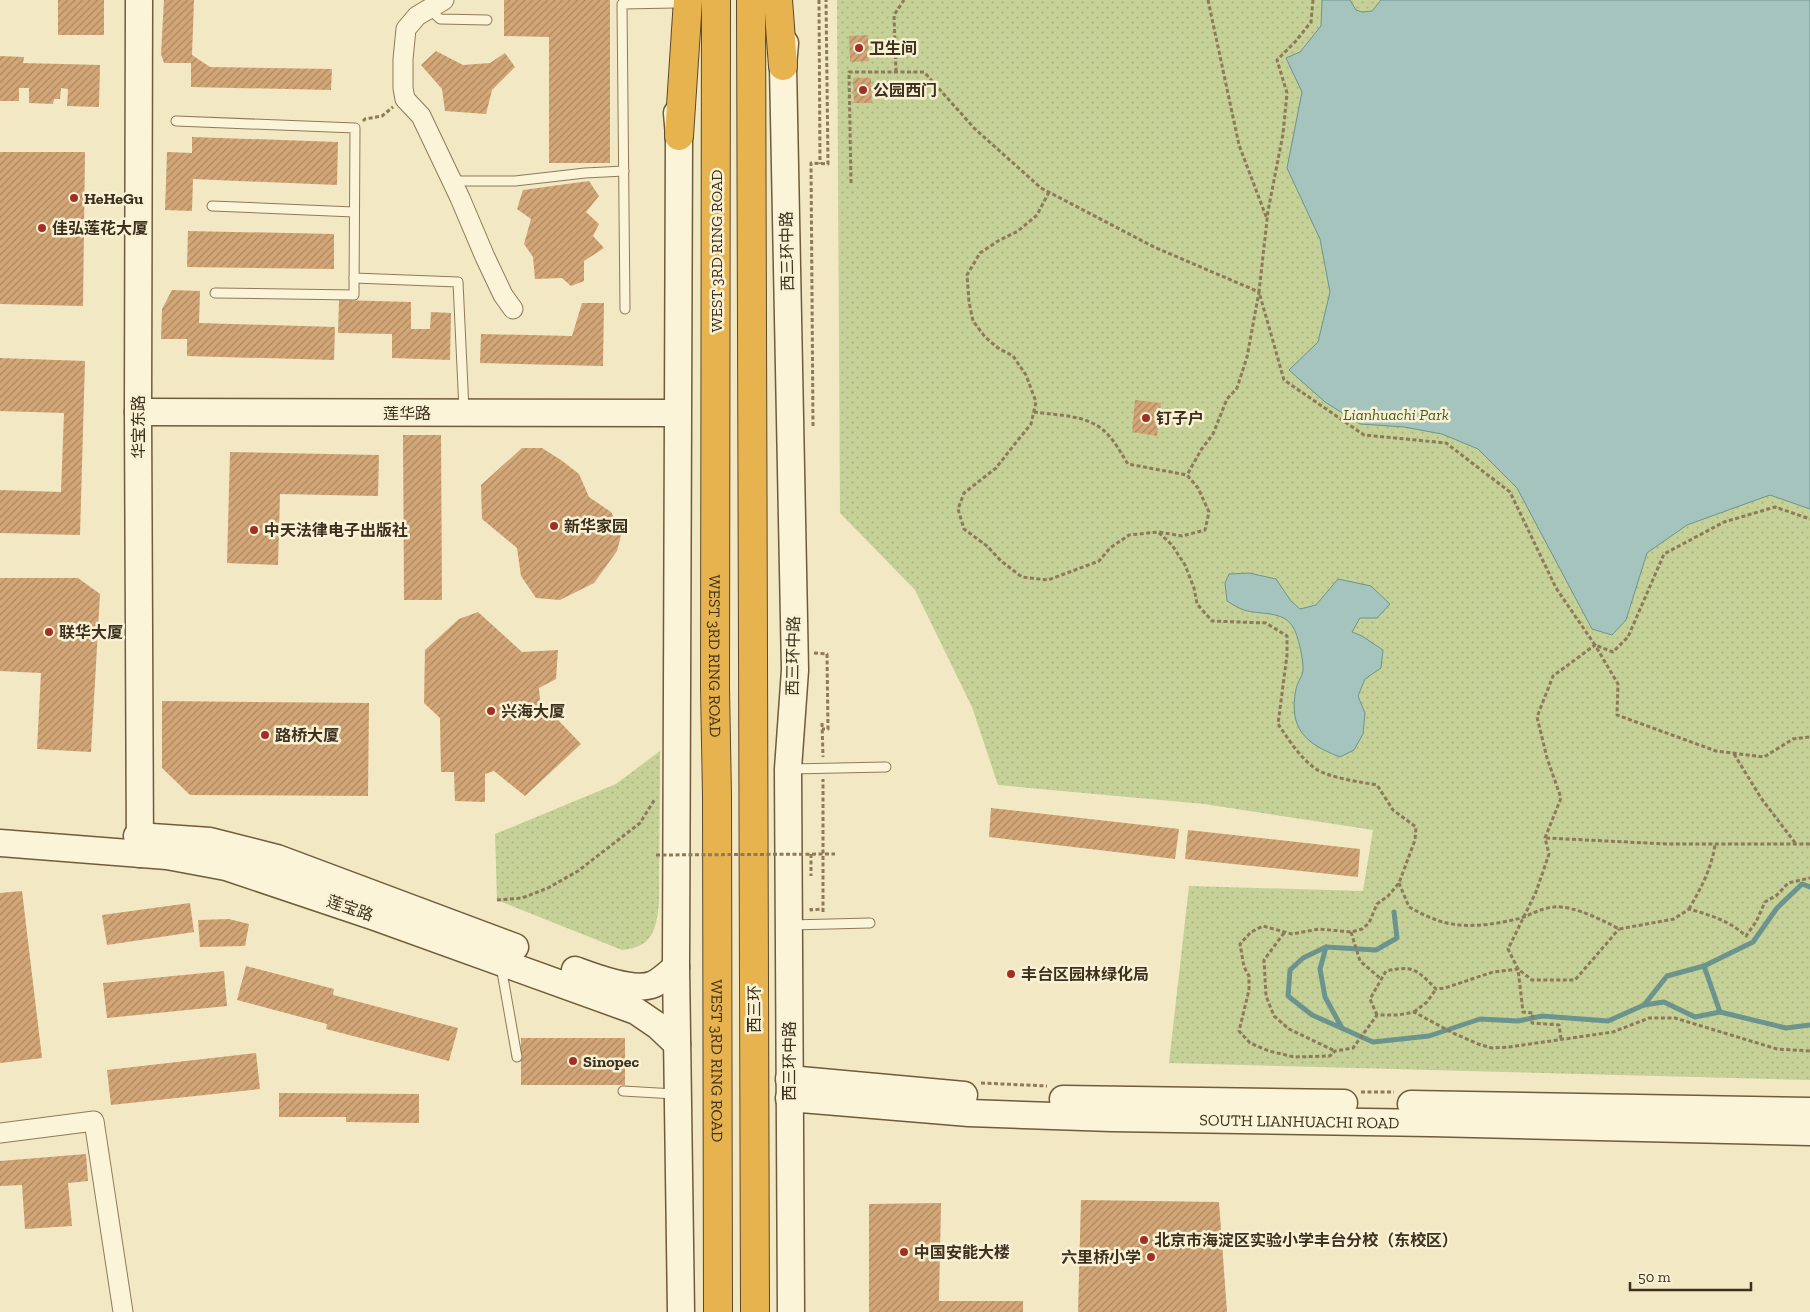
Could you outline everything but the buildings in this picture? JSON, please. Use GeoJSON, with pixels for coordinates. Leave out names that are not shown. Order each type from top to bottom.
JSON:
{"type":"FeatureCollection","features":[{"type":"Feature","properties":{"kind":"highway","name":"WEST 3RD RING ROAD"},"geometry":{"type":"LineString","coordinates":[[716,0],[715,688],[718,1312]]}},
{"type":"Feature","properties":{"kind":"highway"},"geometry":{"type":"LineString","coordinates":[[751,0],[755,1312]]}},
{"type":"Feature","properties":{"kind":"highway"},"geometry":{"type":"LineString","coordinates":[[778,0],[783,66]]}},
{"type":"Feature","properties":{"kind":"highway"},"geometry":{"type":"LineString","coordinates":[[679,1],[679,136]]}},
{"type":"Feature","properties":{"kind":"street","name":"华宝东路"},"geometry":{"type":"LineString","coordinates":[[139,0],[140,845]]}},
{"type":"Feature","properties":{"kind":"street","name":"西三环中路"},"geometry":{"type":"LineString","coordinates":[[786,0],[783,66],[795,670],[788,769],[791,1312]]}},
{"type":"Feature","properties":{"kind":"street"},"geometry":{"type":"LineString","coordinates":[[436,5],[417,16],[406,29],[402,59],[405,99],[422,116],[485,257],[513,309]]}},
{"type":"Feature","properties":{"kind":"street"},"geometry":{"type":"LineString","coordinates":[[679,136],[676,967],[681,1312]]}},
{"type":"Feature","properties":{"kind":"street","name":"莲华路"},"geometry":{"type":"LineString","coordinates":[[138,412],[677,413]]}},
{"type":"Feature","properties":{"kind":"street","name":"莲宝路"},"geometry":{"type":"LineString","coordinates":[[0,826],[140,845],[167,856],[226,867],[500,961],[636,1011],[658,1026],[678,1044]]}},
{"type":"Feature","properties":{"kind":"street","name":"莲宝路"},"geometry":{"type":"LineString","coordinates":[[0,843],[140,845],[210,841],[277,858],[596,978],[623,985],[641,986],[653,984],[676,967]]}},
{"type":"Feature","properties":{"kind":"street","name":"SOUTH LIANHUACHI ROAD"},"geometry":{"type":"LineString","coordinates":[[789,1089],[955,1094],[1066,1100],[1810,1111]]}},
{"type":"Feature","properties":{"kind":"street","name":"SOUTH LIANHUACHI ROAD"},"geometry":{"type":"LineString","coordinates":[[789,1089],[969,1113],[1112,1118],[1810,1132]]}},
{"type":"Feature","properties":{"kind":"street"},"geometry":{"type":"LineString","coordinates":[[0,1133],[94,1121],[123,1312]]}},
{"type":"Feature","properties":{"kind":"lane"},"geometry":{"type":"LineString","coordinates":[[625,309],[622,4],[679,1]]}},
{"type":"Feature","properties":{"kind":"lane"},"geometry":{"type":"LineString","coordinates":[[436,5],[440,19],[488,20]]}},
{"type":"Feature","properties":{"kind":"lane"},"geometry":{"type":"LineString","coordinates":[[176,121],[355,128],[354,295],[216,293]]}},
{"type":"Feature","properties":{"kind":"lane"},"geometry":{"type":"LineString","coordinates":[[452,181],[515,180],[624,171]]}},
{"type":"Feature","properties":{"kind":"lane"},"geometry":{"type":"LineString","coordinates":[[212,206],[354,212]]}},
{"type":"Feature","properties":{"kind":"lane"},"geometry":{"type":"LineString","coordinates":[[354,278],[458,282],[464,413]]}},
{"type":"Feature","properties":{"kind":"lane"},"geometry":{"type":"LineString","coordinates":[[788,769],[886,767]]}},
{"type":"Feature","properties":{"kind":"lane"},"geometry":{"type":"LineString","coordinates":[[790,925],[870,924]]}},
{"type":"Feature","properties":{"kind":"lane"},"geometry":{"type":"LineString","coordinates":[[500,961],[516,1057]]}},
{"type":"Feature","properties":{"kind":"lane"},"geometry":{"type":"LineString","coordinates":[[623,1091],[678,1094]]}},
{"type":"Feature","properties":{"kind":"path"},"geometry":{"type":"LineString","coordinates":[[819,0],[820,164]]}},
{"type":"Feature","properties":{"kind":"path"},"geometry":{"type":"LineString","coordinates":[[813,428],[811,163],[828,164],[826,0]]}},
{"type":"Feature","properties":{"kind":"path"},"geometry":{"type":"LineString","coordinates":[[896,72],[894,15],[904,0]]}},
{"type":"Feature","properties":{"kind":"path"},"geometry":{"type":"LineString","coordinates":[[1208,0],[1238,145],[1267,220]]}},
{"type":"Feature","properties":{"kind":"path"},"geometry":{"type":"LineString","coordinates":[[1187,475],[1201,450],[1213,434],[1227,399],[1237,388],[1247,357],[1259,292],[1267,220],[1283,134],[1287,93],[1277,60],[1311,22],[1313,0]]}},
{"type":"Feature","properties":{"kind":"path"},"geometry":{"type":"LineString","coordinates":[[851,184],[849,72],[924,72],[975,129],[1041,188],[1154,247],[1259,292]]}},
{"type":"Feature","properties":{"kind":"path"},"geometry":{"type":"LineString","coordinates":[[355,128],[365,119],[382,116],[405,99]]}},
{"type":"Feature","properties":{"kind":"path"},"geometry":{"type":"LineString","coordinates":[[1034,412],[1075,417],[1097,425],[1110,437],[1128,464],[1187,475],[1198,488],[1210,512],[1205,530],[1182,536],[1158,532],[1129,535],[1110,548],[1099,561],[1048,580],[1022,577],[1001,561],[987,546],[964,529],[958,509],[964,493],[996,468],[1031,424],[1036,402],[1026,375],[1013,356],[992,342],[973,321],[969,302],[967,275],[980,253],[998,241],[1018,232],[1037,215],[1049,192]]}},
{"type":"Feature","properties":{"kind":"path"},"geometry":{"type":"LineString","coordinates":[[1259,292],[1284,380],[1364,435],[1446,443],[1510,492],[1556,588],[1595,645],[1618,684],[1617,714],[1716,751],[1764,757],[1793,739],[1810,737]]}},
{"type":"Feature","properties":{"kind":"path"},"geometry":{"type":"LineString","coordinates":[[1595,645],[1613,652],[1628,637],[1664,554],[1724,522],[1774,507],[1810,519]]}},
{"type":"Feature","properties":{"kind":"path"},"geometry":{"type":"LineString","coordinates":[[1158,532],[1172,545],[1185,565],[1194,588],[1197,604],[1212,621],[1266,623],[1287,636],[1287,655],[1278,724],[1294,747],[1318,770],[1344,779],[1377,785],[1393,810],[1416,827],[1415,840],[1399,883],[1388,896],[1377,904],[1368,923],[1362,929],[1351,932],[1319,929],[1292,934],[1263,926],[1251,932],[1240,944],[1244,967],[1249,976],[1249,990],[1239,1031],[1250,1043],[1269,1052],[1294,1057],[1330,1056],[1335,1052],[1353,1048],[1378,1015]]}},
{"type":"Feature","properties":{"kind":"path"},"geometry":{"type":"LineString","coordinates":[[814,644],[814,654],[827,654],[828,729],[822,729]]}},
{"type":"Feature","properties":{"kind":"path"},"geometry":{"type":"LineString","coordinates":[[1561,1039],[1559,1024],[1532,1024],[1533,1013],[1524,1012],[1518,969],[1508,949],[1522,917],[1536,892],[1549,854],[1546,838],[1561,798],[1546,758],[1536,717],[1553,676],[1595,645]]}},
{"type":"Feature","properties":{"kind":"path"},"geometry":{"type":"LineString","coordinates":[[822,723],[823,924]]}},
{"type":"Feature","properties":{"kind":"path"},"geometry":{"type":"LineString","coordinates":[[1733,753],[1761,798],[1796,844]]}},
{"type":"Feature","properties":{"kind":"path"},"geometry":{"type":"LineString","coordinates":[[497,900],[522,898],[548,888],[578,871],[640,823],[658,793]]}},
{"type":"Feature","properties":{"kind":"path"},"geometry":{"type":"LineString","coordinates":[[1546,838],[1667,844],[1810,844]]}},
{"type":"Feature","properties":{"kind":"path"},"geometry":{"type":"LineString","coordinates":[[1378,1015],[1370,999],[1386,971],[1401,968],[1415,970],[1436,989],[1445,988],[1493,972],[1518,969],[1532,980],[1574,980],[1619,929],[1674,919],[1689,909],[1702,887],[1713,858],[1715,844]]}},
{"type":"Feature","properties":{"kind":"path"},"geometry":{"type":"LineString","coordinates":[[656,855],[835,854]]}},
{"type":"Feature","properties":{"kind":"path"},"geometry":{"type":"LineString","coordinates":[[1689,909],[1724,921],[1746,936],[1756,922],[1765,902],[1777,895],[1788,883],[1810,878]]}},
{"type":"Feature","properties":{"kind":"path"},"geometry":{"type":"LineString","coordinates":[[1399,883],[1410,907],[1435,920],[1463,926],[1500,922],[1555,906],[1598,917],[1619,929]]}},
{"type":"Feature","properties":{"kind":"path"},"geometry":{"type":"LineString","coordinates":[[811,910],[823,909]]}},
{"type":"Feature","properties":{"kind":"path"},"geometry":{"type":"LineString","coordinates":[[1351,932],[1360,961],[1381,979]]}},
{"type":"Feature","properties":{"kind":"path"},"geometry":{"type":"LineString","coordinates":[[1284,933],[1264,960],[1266,996],[1274,1016],[1289,1029],[1335,1052]]}},
{"type":"Feature","properties":{"kind":"path"},"geometry":{"type":"LineString","coordinates":[[1378,1015],[1398,1015],[1414,1012],[1427,1002],[1436,989]]}},
{"type":"Feature","properties":{"kind":"path"},"geometry":{"type":"LineString","coordinates":[[1414,1012],[1453,1033],[1492,1048],[1613,1032],[1649,1018],[1675,1018],[1777,1049],[1810,1051]]}},
{"type":"Feature","properties":{"kind":"green space","name":"Lianhuachi Park"},"geometry":{"type":"Polygon","coordinates":[[[837,0],[1810,0],[1810,1080],[1169,1063],[1189,886],[1363,891],[1373,830],[1204,804],[998,785],[972,707],[915,590],[840,513],[837,0]]]}},
{"type":"Feature","properties":{"kind":"green space"},"geometry":{"type":"Polygon","coordinates":[[[660,751],[659,903],[654,929],[647,941],[632,948],[622,950],[497,900],[495,834],[616,784],[660,751]]]}},
{"type":"Feature","properties":{"kind":"water"},"geometry":{"type":"Polygon","coordinates":[[[1322,0],[1350,0],[1356,10],[1362,12],[1372,11],[1381,0],[1810,0],[1810,509],[1770,495],[1687,525],[1647,553],[1626,620],[1612,635],[1592,629],[1517,488],[1478,449],[1442,434],[1404,427],[1360,424],[1325,402],[1289,370],[1318,342],[1330,292],[1320,239],[1287,168],[1302,92],[1286,58],[1300,52],[1321,26],[1322,0]]]}},
{"type":"Feature","properties":{"kind":"water"},"geometry":{"type":"Polygon","coordinates":[[[1249,573],[1276,579],[1291,601],[1300,609],[1316,605],[1338,579],[1371,586],[1390,604],[1377,618],[1360,618],[1352,632],[1362,636],[1383,650],[1381,668],[1365,679],[1358,696],[1365,713],[1363,734],[1354,750],[1340,757],[1328,752],[1309,740],[1297,725],[1294,703],[1303,667],[1299,642],[1293,627],[1289,622],[1277,615],[1244,610],[1227,601],[1225,583],[1229,574],[1249,573]]]}},
{"type":"Feature","properties":{"kind":"waterway"},"geometry":{"type":"LineString","coordinates":[[1720,1012],[1704,966],[1753,942],[1777,908],[1802,884],[1810,887]]}},
{"type":"Feature","properties":{"kind":"waterway"},"geometry":{"type":"LineString","coordinates":[[1394,912],[1397,938],[1376,950],[1326,947],[1303,958],[1290,970],[1288,996],[1312,1015],[1373,1042],[1429,1036],[1480,1019],[1518,1021],[1542,1016],[1608,1021],[1644,1005],[1667,976],[1704,966]]}},
{"type":"Feature","properties":{"kind":"waterway"},"geometry":{"type":"LineString","coordinates":[[1326,947],[1320,969],[1325,997],[1342,1028]]}},
{"type":"Feature","properties":{"kind":"waterway"},"geometry":{"type":"LineString","coordinates":[[1644,1005],[1664,1002],[1695,1017],[1720,1012],[1786,1028],[1810,1025]]}},
{"type":"Feature","properties":{"kind":"place","name":"卫生间"},"geometry":{"type":"Point","coordinates":[859,48]}},
{"type":"Feature","properties":{"kind":"place","name":"公园西门"},"geometry":{"type":"Point","coordinates":[863,90]}},
{"type":"Feature","properties":{"kind":"place","name":"HeHeGu"},"geometry":{"type":"Point","coordinates":[74,198]}},
{"type":"Feature","properties":{"kind":"place","name":"佳弘莲花大厦"},"geometry":{"type":"Point","coordinates":[42,228]}},
{"type":"Feature","properties":{"kind":"place","name":"钉子户"},"geometry":{"type":"Point","coordinates":[1146,418]}},
{"type":"Feature","properties":{"kind":"place","name":"新华家园"},"geometry":{"type":"Point","coordinates":[554,526]}},
{"type":"Feature","properties":{"kind":"place","name":"中天法律电子出版社"},"geometry":{"type":"Point","coordinates":[254,530]}},
{"type":"Feature","properties":{"kind":"place","name":"联华大厦"},"geometry":{"type":"Point","coordinates":[49,632]}},
{"type":"Feature","properties":{"kind":"place","name":"兴海大厦"},"geometry":{"type":"Point","coordinates":[491,711]}},
{"type":"Feature","properties":{"kind":"place","name":"路桥大厦"},"geometry":{"type":"Point","coordinates":[265,735]}},
{"type":"Feature","properties":{"kind":"place","name":"丰台区园林绿化局"},"geometry":{"type":"Point","coordinates":[1011,974]}},
{"type":"Feature","properties":{"kind":"place","name":"Sinopec"},"geometry":{"type":"Point","coordinates":[573,1061]}},
{"type":"Feature","properties":{"kind":"place","name":"北京市海淀区实验小学丰台分校（东校区）"},"geometry":{"type":"Point","coordinates":[1144,1240]}},
{"type":"Feature","properties":{"kind":"place","name":"中国安能大楼"},"geometry":{"type":"Point","coordinates":[904,1252]}},
{"type":"Feature","properties":{"kind":"place","name":"六里桥小学"},"geometry":{"type":"Point","coordinates":[1151,1257]}}]}
